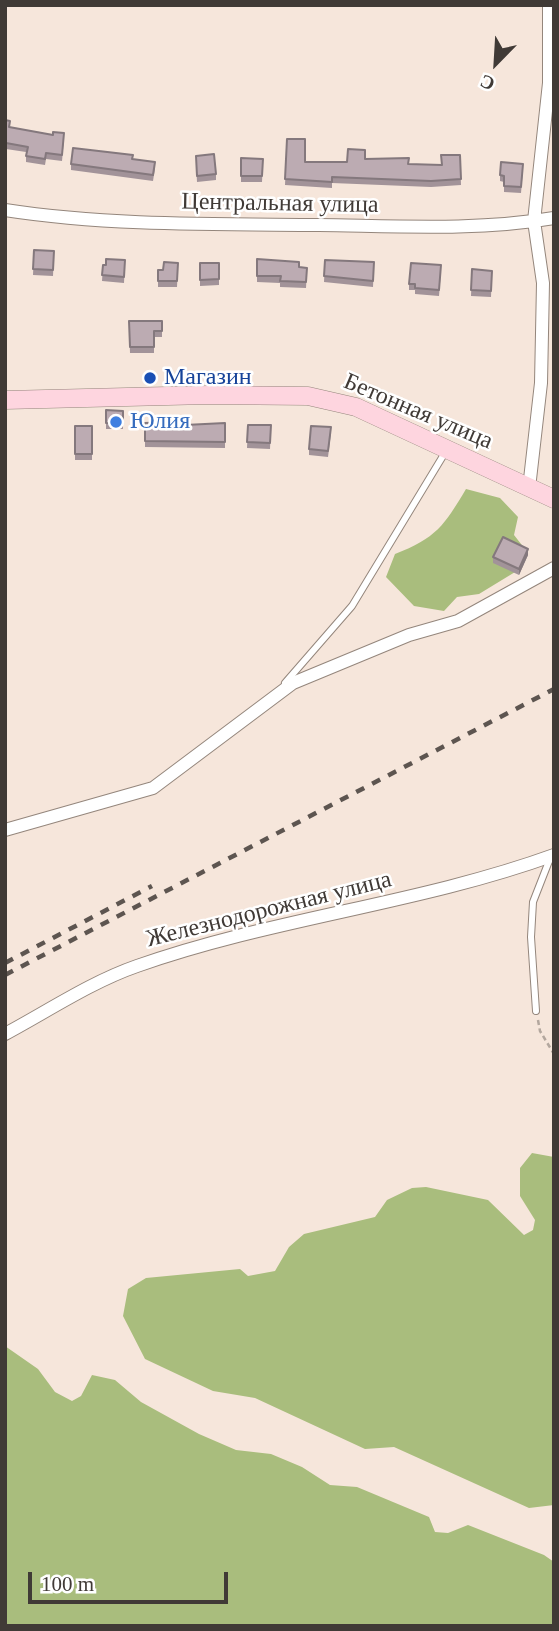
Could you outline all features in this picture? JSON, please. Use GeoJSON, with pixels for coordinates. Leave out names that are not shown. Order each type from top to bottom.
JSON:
{"type":"FeatureCollection","features":[{"type":"Feature","properties":{"kind":"main road","name":"Бетонная улица"},"geometry":{"type":"LineString","coordinates":[[5,400],[208,395],[308,396],[356,407],[554,499]]}},
{"type":"Feature","properties":{"kind":"street"},"geometry":{"type":"LineString","coordinates":[[529,488],[541,383],[543,283],[534,221],[549,83],[549,5]]}},
{"type":"Feature","properties":{"kind":"street","name":"Центральная улица"},"geometry":{"type":"LineString","coordinates":[[5,210],[42,216],[175,224],[456,227],[554,218]]}},
{"type":"Feature","properties":{"kind":"street"},"geometry":{"type":"LineString","coordinates":[[5,830],[153,788],[293,683],[396,640],[458,621],[554,568]]}},
{"type":"Feature","properties":{"kind":"street","name":"Железнодорожная улица"},"geometry":{"type":"LineString","coordinates":[[5,1034],[94,985],[136,966],[216,943],[454,884],[552,855]]}},
{"type":"Feature","properties":{"kind":"lane"},"geometry":{"type":"LineString","coordinates":[[273,698],[352,606],[447,449]]}},
{"type":"Feature","properties":{"kind":"lane"},"geometry":{"type":"LineString","coordinates":[[536,1011],[531,937],[533,902],[552,855]]}},
{"type":"Feature","properties":{"kind":"path"},"geometry":{"type":"LineString","coordinates":[[536,1011],[540,1031],[554,1054]]}},
{"type":"Feature","properties":{"kind":"path"},"geometry":{"type":"LineString","coordinates":[[554,1435],[554,1476]]}},
{"type":"Feature","properties":{"kind":"green space"},"geometry":{"type":"Polygon","coordinates":[[[466,489],[500,498],[518,517],[514,535],[525,549],[520,569],[479,594],[457,597],[444,611],[414,606],[386,577],[395,554],[420,542],[438,529],[466,489]]]}},
{"type":"Feature","properties":{"kind":"green space"},"geometry":{"type":"Polygon","coordinates":[[[532,1153],[554,1157],[554,1505],[529,1508],[394,1447],[365,1449],[255,1398],[213,1391],[145,1359],[123,1316],[128,1289],[146,1278],[240,1269],[248,1276],[275,1271],[289,1247],[304,1234],[375,1217],[387,1200],[412,1188],[426,1187],[488,1200],[524,1235],[533,1230],[535,1220],[520,1196],[520,1168],[532,1153]]]}},
{"type":"Feature","properties":{"kind":"green space"},"geometry":{"type":"Polygon","coordinates":[[[5,1346],[38,1369],[55,1392],[72,1401],[81,1396],[92,1375],[115,1380],[141,1402],[199,1434],[236,1450],[271,1454],[302,1467],[330,1485],[357,1487],[429,1517],[435,1532],[448,1533],[468,1525],[544,1555],[554,1562],[554,1626],[5,1626],[5,1346]]]}},
{"type":"Feature","properties":{"kind":"building"},"geometry":{"type":"Polygon","coordinates":[[[5,120],[10,121],[9,127],[53,135],[53,132],[64,133],[62,155],[46,153],[45,159],[26,156],[28,147],[6,143],[5,149],[5,120]]]}},
{"type":"Feature","properties":{"kind":"building"},"geometry":{"type":"Polygon","coordinates":[[[287,139],[305,139],[305,162],[347,162],[348,149],[365,150],[365,159],[409,158],[408,164],[442,165],[441,155],[460,155],[461,179],[431,181],[332,177],[332,182],[285,179],[287,139]]]}},
{"type":"Feature","properties":{"kind":"building"},"geometry":{"type":"Polygon","coordinates":[[[73,148],[133,155],[132,159],[155,162],[153,175],[71,164],[73,148]]]}},
{"type":"Feature","properties":{"kind":"building"},"geometry":{"type":"Polygon","coordinates":[[[214,154],[216,174],[197,176],[196,156],[214,154]]]}},
{"type":"Feature","properties":{"kind":"building"},"geometry":{"type":"Polygon","coordinates":[[[241,158],[263,159],[262,176],[241,176],[241,158]]]}},
{"type":"Feature","properties":{"kind":"building"},"geometry":{"type":"Polygon","coordinates":[[[501,162],[523,164],[521,187],[504,186],[504,176],[500,175],[501,162]]]}},
{"type":"Feature","properties":{"kind":"building"},"geometry":{"type":"Polygon","coordinates":[[[34,250],[54,251],[53,270],[33,269],[34,250]]]}},
{"type":"Feature","properties":{"kind":"building"},"geometry":{"type":"Polygon","coordinates":[[[106,259],[125,260],[124,277],[102,275],[106,259]]]}},
{"type":"Feature","properties":{"kind":"building"},"geometry":{"type":"Polygon","coordinates":[[[257,259],[299,262],[299,267],[307,268],[306,282],[280,281],[281,276],[257,276],[257,259]]]}},
{"type":"Feature","properties":{"kind":"building"},"geometry":{"type":"Polygon","coordinates":[[[325,260],[374,262],[373,281],[324,276],[325,260]]]}},
{"type":"Feature","properties":{"kind":"building"},"geometry":{"type":"Polygon","coordinates":[[[164,262],[178,263],[177,281],[158,281],[158,270],[163,270],[164,262]]]}},
{"type":"Feature","properties":{"kind":"building"},"geometry":{"type":"Polygon","coordinates":[[[200,263],[219,263],[219,279],[200,280],[200,263]]]}},
{"type":"Feature","properties":{"kind":"building"},"geometry":{"type":"Polygon","coordinates":[[[411,263],[441,265],[439,290],[415,288],[415,284],[409,284],[411,263]]]}},
{"type":"Feature","properties":{"kind":"building"},"geometry":{"type":"Polygon","coordinates":[[[472,269],[492,271],[491,291],[471,290],[472,269]]]}},
{"type":"Feature","properties":{"kind":"building"},"geometry":{"type":"Polygon","coordinates":[[[129,321],[162,321],[162,331],[154,331],[154,347],[130,347],[129,321]]]}},
{"type":"Feature","properties":{"kind":"building"},"geometry":{"type":"Polygon","coordinates":[[[106,410],[123,411],[123,423],[106,423],[106,410]]]}},
{"type":"Feature","properties":{"kind":"building"},"geometry":{"type":"Polygon","coordinates":[[[165,422],[165,426],[225,423],[225,442],[145,441],[145,423],[165,422]]]}},
{"type":"Feature","properties":{"kind":"building"},"geometry":{"type":"Polygon","coordinates":[[[248,425],[271,425],[270,443],[247,442],[248,425]]]}},
{"type":"Feature","properties":{"kind":"building"},"geometry":{"type":"Polygon","coordinates":[[[75,426],[92,426],[92,454],[75,454],[75,426]]]}},
{"type":"Feature","properties":{"kind":"building"},"geometry":{"type":"Polygon","coordinates":[[[311,426],[331,427],[328,451],[309,449],[311,426]]]}},
{"type":"Feature","properties":{"kind":"building"},"geometry":{"type":"Polygon","coordinates":[[[503,537],[528,549],[519,569],[493,557],[503,537]]]}},
{"type":"Feature","properties":{"kind":"railway"},"geometry":{"type":"LineString","coordinates":[[5,975],[554,689]]}},
{"type":"Feature","properties":{"kind":"railway"},"geometry":{"type":"LineString","coordinates":[[5,963],[152,886]]}},
{"type":"Feature","properties":{"kind":"place","name":"Магазин"},"geometry":{"type":"Point","coordinates":[150,378]}},
{"type":"Feature","properties":{"kind":"place","name":"Юлия"},"geometry":{"type":"Point","coordinates":[116,422]}}]}
